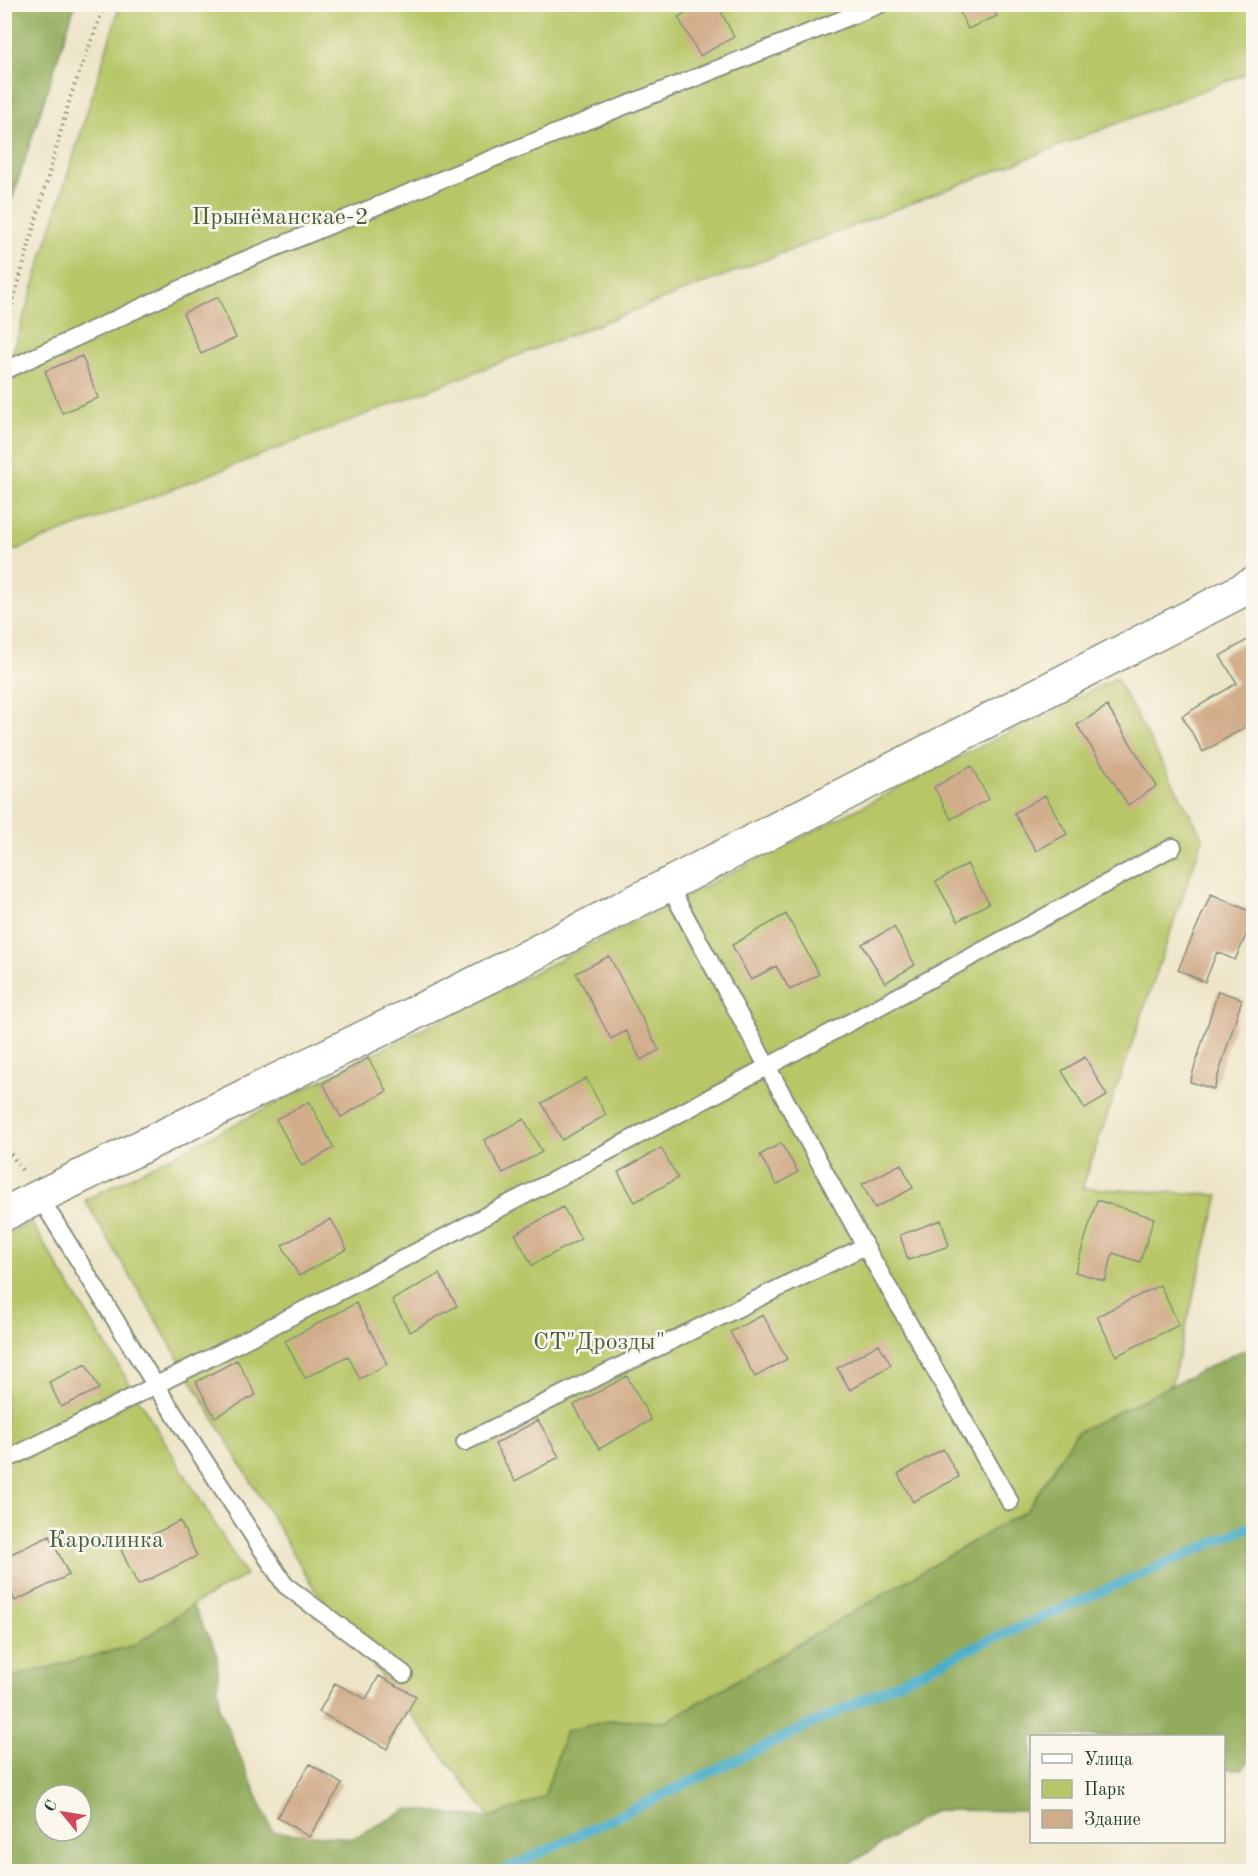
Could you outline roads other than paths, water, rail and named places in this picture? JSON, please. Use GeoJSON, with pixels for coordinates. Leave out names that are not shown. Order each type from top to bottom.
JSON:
{"type":"FeatureCollection","features":[{"type":"Feature","properties":{"kind":"street"},"geometry":{"type":"LineString","coordinates":[[4,1214],[496,973],[1254,584]]}},
{"type":"Feature","properties":{"kind":"lane"},"geometry":{"type":"LineString","coordinates":[[4,371],[228,267],[521,147],[881,4]]}},
{"type":"Feature","properties":{"kind":"lane"},"geometry":{"type":"LineString","coordinates":[[4,1461],[156,1386],[769,1067],[1173,847]]}},
{"type":"Feature","properties":{"kind":"lane"},"geometry":{"type":"LineString","coordinates":[[668,884],[865,1246],[1010,1502]]}},
{"type":"Feature","properties":{"kind":"lane"},"geometry":{"type":"LineString","coordinates":[[39,1196],[156,1386],[285,1585],[404,1674]]}},
{"type":"Feature","properties":{"kind":"lane"},"geometry":{"type":"LineString","coordinates":[[465,1442],[865,1246]]}},
{"type":"Feature","properties":{"kind":"waterway"},"geometry":{"type":"LineString","coordinates":[[500,1872],[978,1645],[1254,1525]]}},
{"type":"Feature","properties":{"kind":"park label","name":"Прынёманскае-2"},"geometry":{"type":"Point","coordinates":[280,218]}},
{"type":"Feature","properties":{"kind":"park label","name":"СТ\"Дрозды\""},"geometry":{"type":"Point","coordinates":[599,1343]}},
{"type":"Feature","properties":{"kind":"park label","name":"Каролинка"},"geometry":{"type":"Point","coordinates":[106,1541]}}]}
